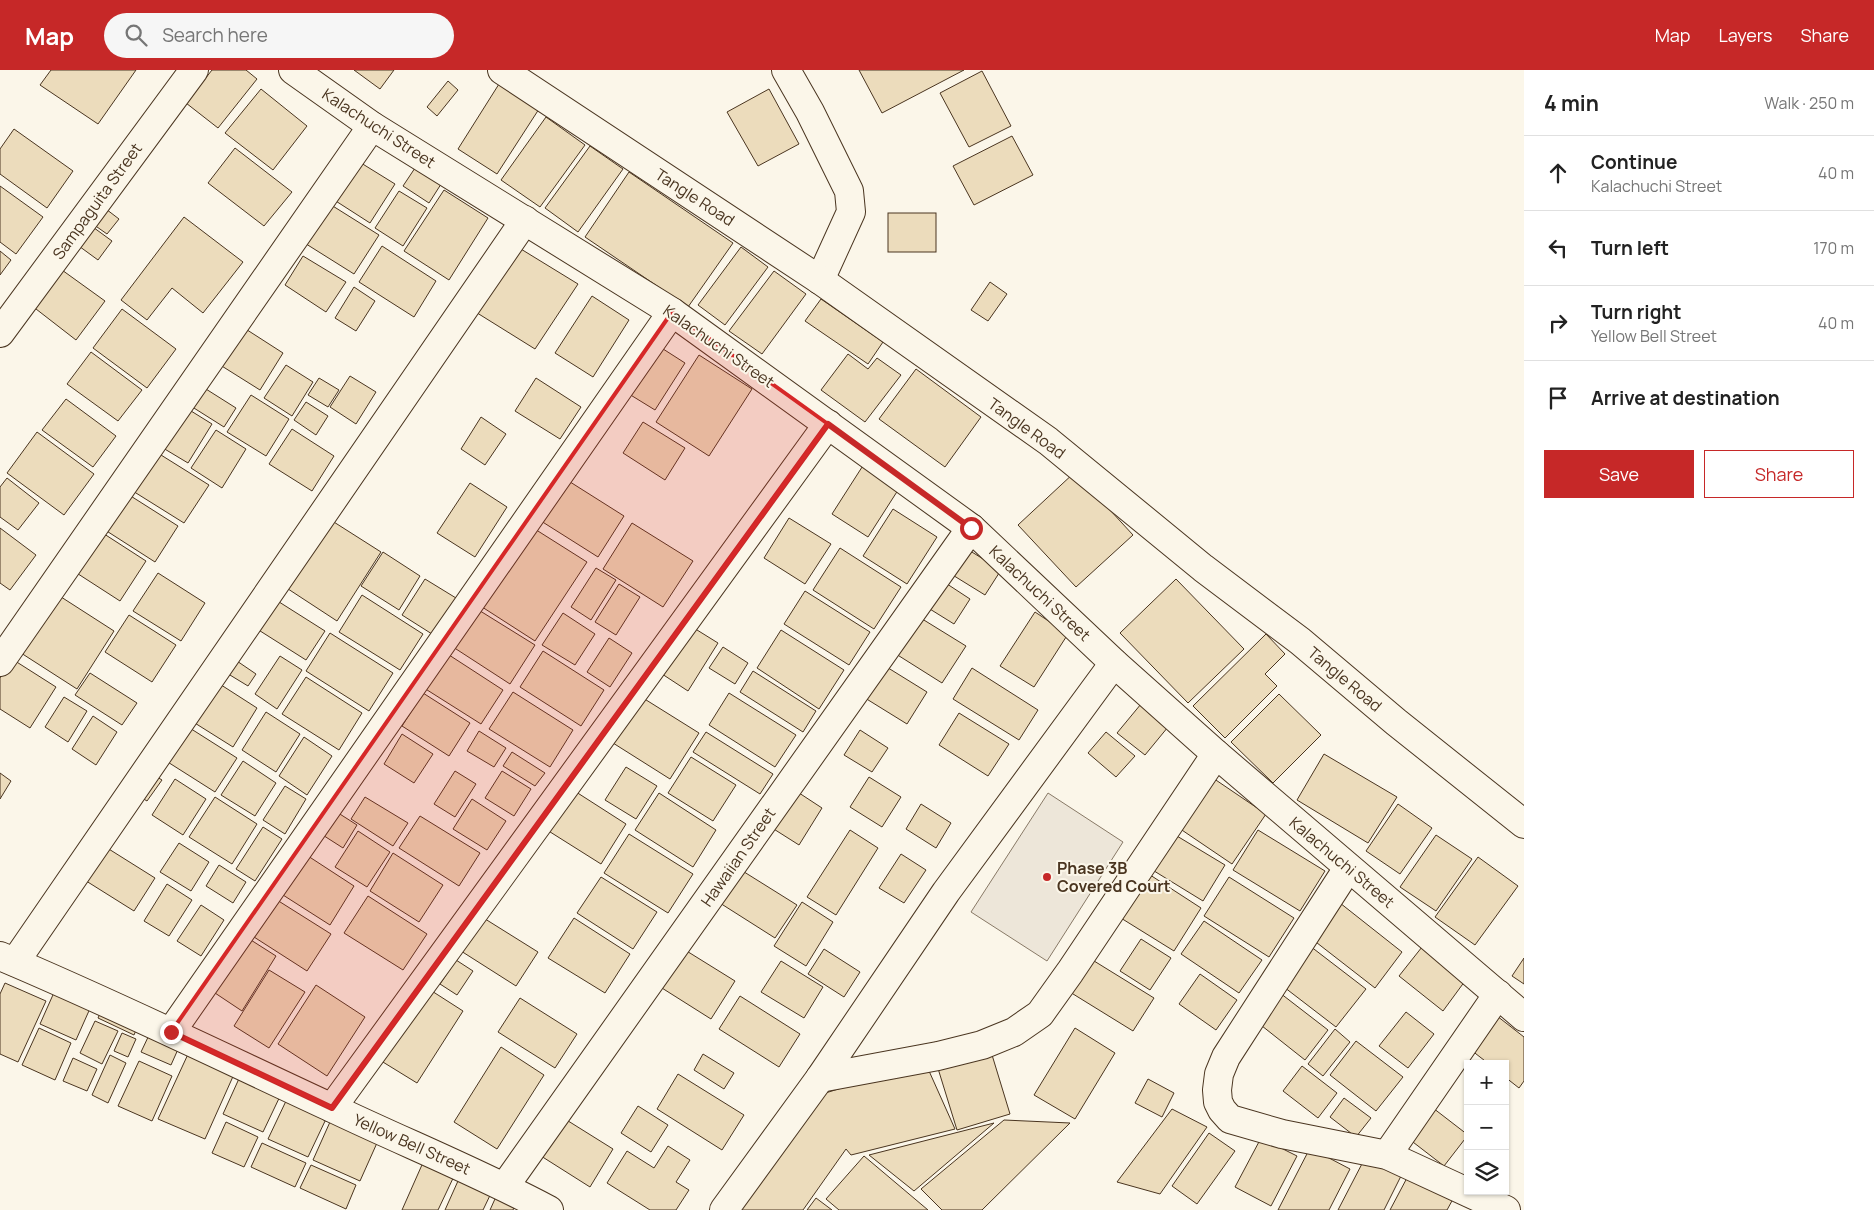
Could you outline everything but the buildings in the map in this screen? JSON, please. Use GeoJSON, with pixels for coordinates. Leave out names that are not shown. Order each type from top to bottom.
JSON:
{"type":"FeatureCollection","features":[{"type":"Feature","properties":{"kind":"street","name":"Sampaguita Street"},"geometry":{"type":"LineString","coordinates":[[0,332],[194,70]]}},
{"type":"Feature","properties":{"kind":"street","name":"Kalachuchi Street"},"geometry":{"type":"LineString","coordinates":[[292,70],[372,126],[672,312],[971,528],[1114,664],[1348,868],[1524,1017]]}},
{"type":"Feature","properties":{"kind":"street","name":"Tangle Road"},"geometry":{"type":"LineString","coordinates":[[502,70],[820,280],[1048,441],[1203,568],[1300,641],[1396,722],[1524,824]]}},
{"type":"Feature","properties":{"kind":"street"},"geometry":{"type":"LineString","coordinates":[[786,70],[814,121],[849,191],[851,200],[851,212],[820,280]]}},
{"type":"Feature","properties":{"kind":"street"},"geometry":{"type":"LineString","coordinates":[[0,662],[372,126]]}},
{"type":"Feature","properties":{"kind":"street"},"geometry":{"type":"LineString","coordinates":[[7,959],[525,220]]}},
{"type":"Feature","properties":{"kind":"street"},"geometry":{"type":"LineString","coordinates":[[171,1032],[672,312]]}},
{"type":"Feature","properties":{"kind":"street"},"geometry":{"type":"LineString","coordinates":[[332,1108],[828,424]]}},
{"type":"Feature","properties":{"kind":"street","name":"Hawaiian Street"},"geometry":{"type":"LineString","coordinates":[[505,1186],[971,528]]}},
{"type":"Feature","properties":{"kind":"street"},"geometry":{"type":"LineString","coordinates":[[724,1210],[820,1078],[946,892],[1114,664]]}},
{"type":"Feature","properties":{"kind":"street"},"geometry":{"type":"LineString","coordinates":[[820,1078],[938,1056],[982,1045],[1014,1032],[1040,1014],[1216,754]]}},
{"type":"Feature","properties":{"kind":"street"},"geometry":{"type":"LineString","coordinates":[[1348,868],[1226,1057],[1218,1082],[1218,1102],[1230,1119],[1282,1134],[1387,1155],[1506,1210]]}},
{"type":"Feature","properties":{"kind":"street","name":"Yellow Bell Street"},"geometry":{"type":"LineString","coordinates":[[7,959],[171,1032],[332,1108],[505,1186],[549,1210]]}},
{"type":"Feature","properties":{"kind":"street"},"geometry":{"type":"LineString","coordinates":[[1387,1155],[1498,994]]}},
{"type":"Feature","properties":{"kind":"highlighted area"},"geometry":{"type":"Polygon","coordinates":[[[672,312],[828,424],[332,1108],[171,1032],[672,312]]]}},
{"type":"Feature","properties":{"kind":"shaded area","name":"Phase 3B Covered Court"},"geometry":{"type":"Polygon","coordinates":[[[1048,793],[1123,842],[1047,961],[971,912],[1048,793]]]}},
{"type":"Feature","properties":{"kind":"place","name":"Phase 3B Covered Court"},"geometry":{"type":"Point","coordinates":[1047,877]}},
{"type":"Feature","properties":{"kind":"route"},"geometry":{"type":"LineString","coordinates":[[171,1032],[332,1108],[828,424],[971,528]]}}]}
